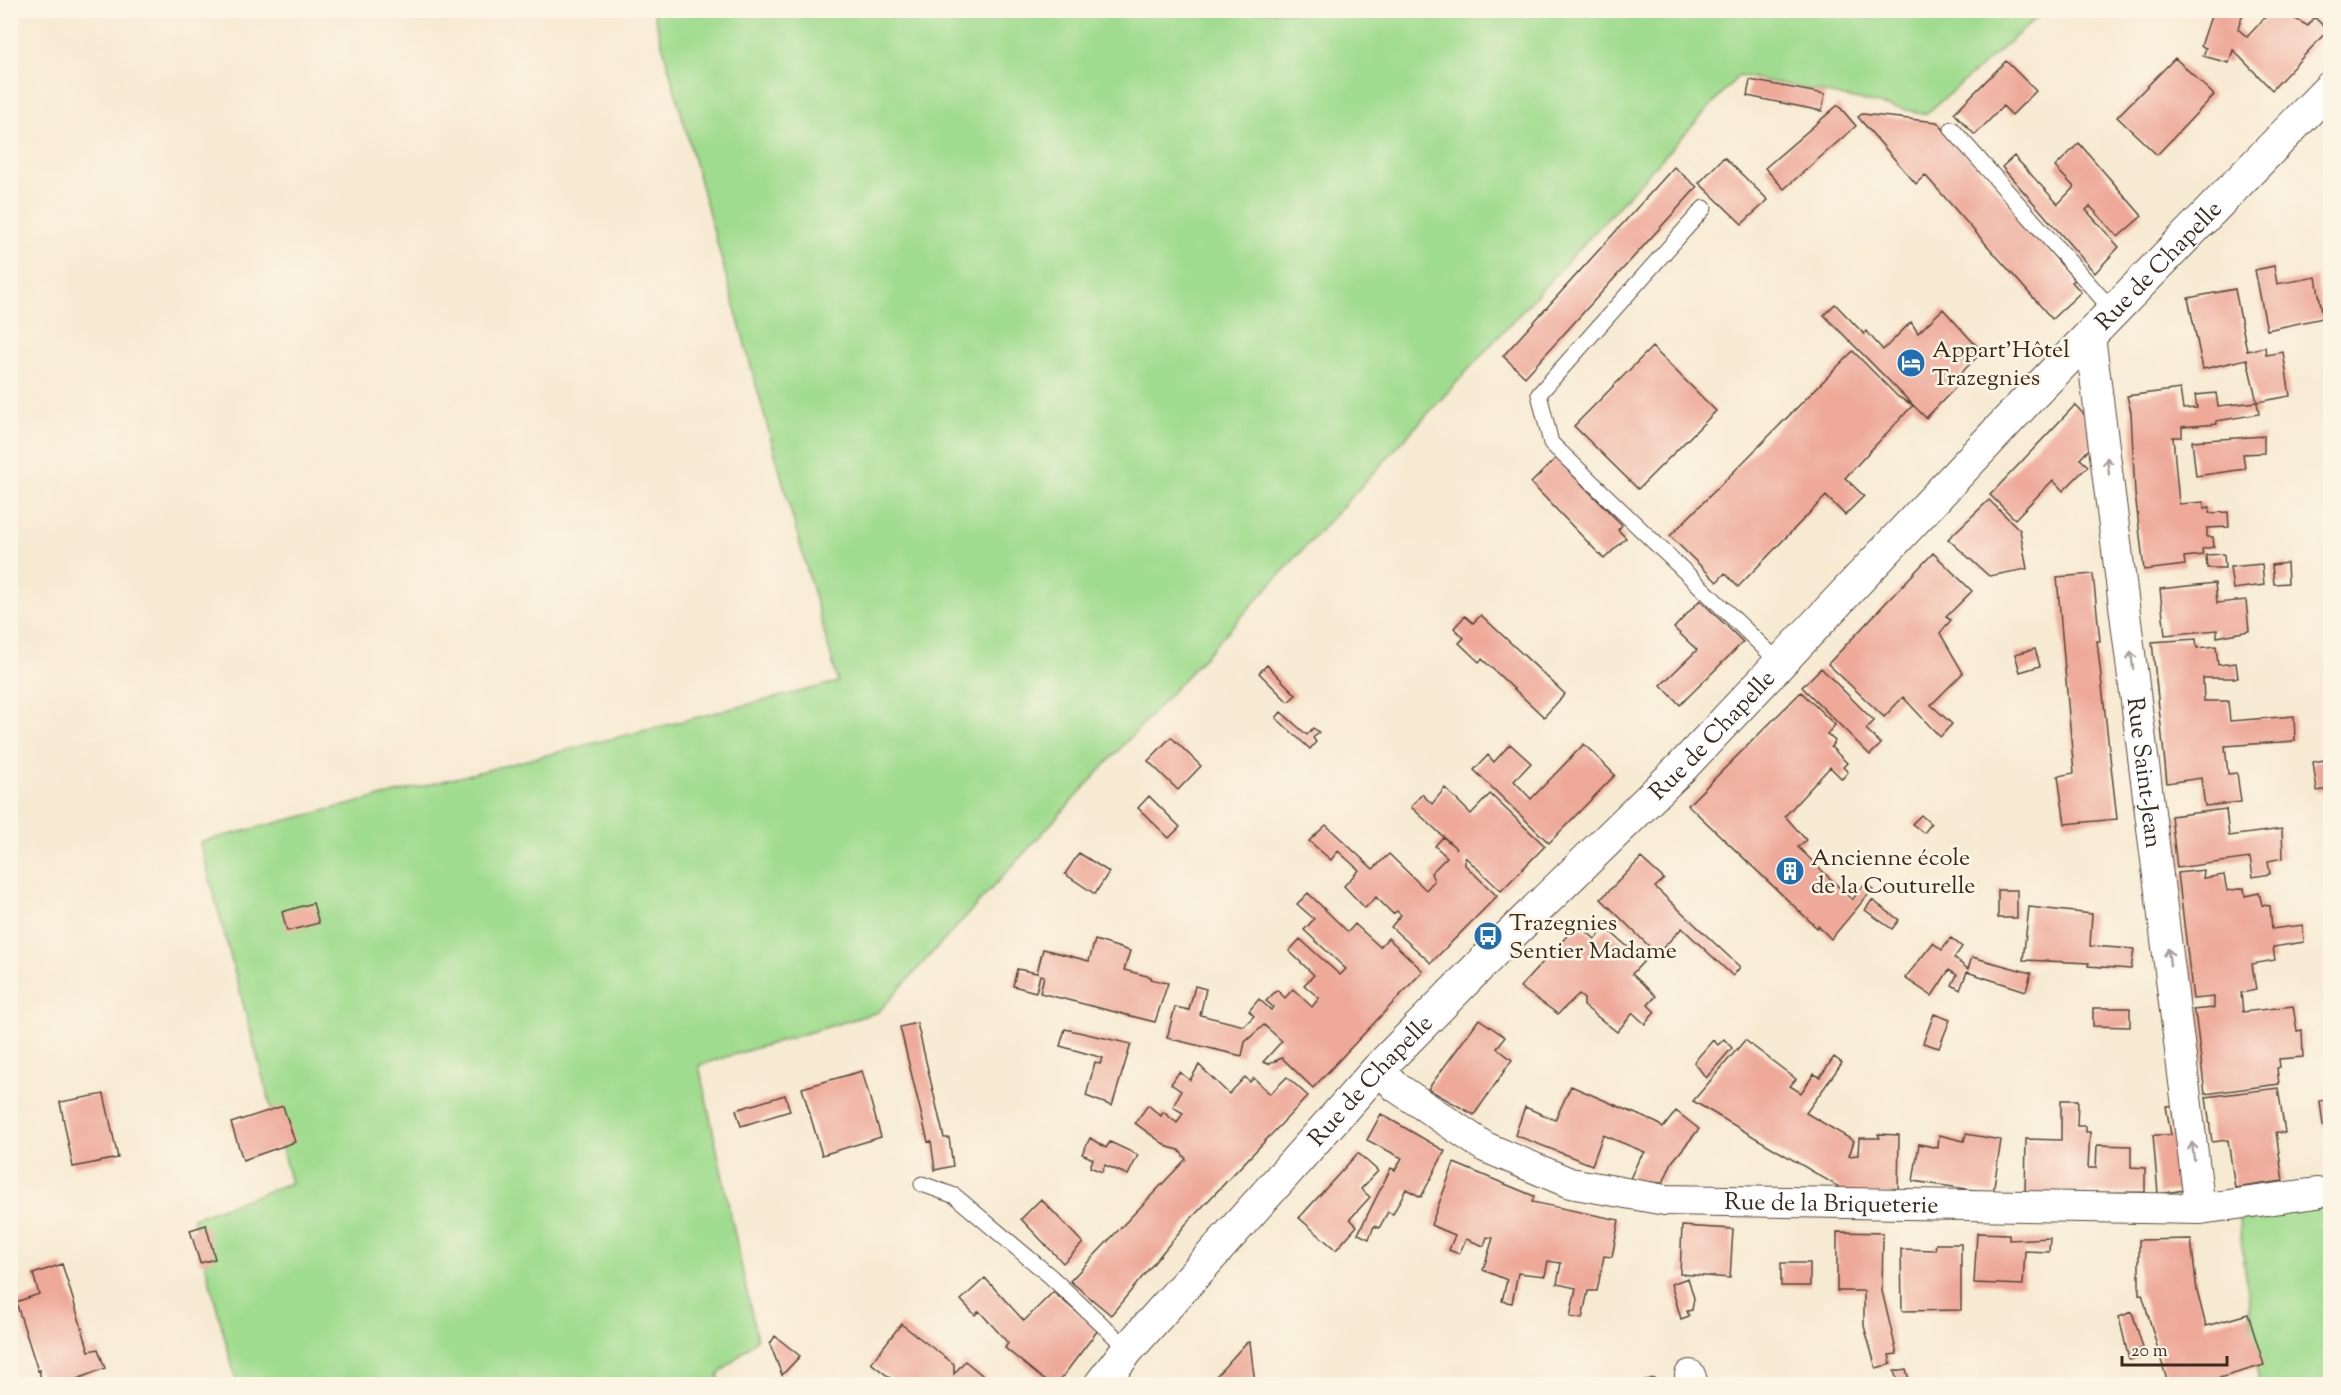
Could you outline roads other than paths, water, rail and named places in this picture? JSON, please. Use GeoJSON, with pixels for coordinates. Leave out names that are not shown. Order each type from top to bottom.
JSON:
{"type":"FeatureCollection","features":[{"type":"Feature","properties":{"kind":"main road","name":"Rue de Chapelle"},"geometry":{"type":"LineString","coordinates":[[1101,1384],[1128,1349],[1379,1068],[1498,947],[1683,766],[2090,336],[2331,88]]}},
{"type":"Feature","properties":{"kind":"street","name":"Rue Saint-Jean"},"geometry":{"type":"LineString","coordinates":[[2090,336],[2200,1209]]}},
{"type":"Feature","properties":{"kind":"street","name":"Rue de la Briqueterie"},"geometry":{"type":"LineString","coordinates":[[1379,1068],[1396,1087],[1485,1147],[1570,1184],[1665,1200],[2200,1209],[2317,1193]]}},
{"type":"Feature","properties":{"kind":"lane"},"geometry":{"type":"LineString","coordinates":[[1952,129],[2114,311]]}},
{"type":"Feature","properties":{"kind":"lane"},"geometry":{"type":"LineString","coordinates":[[1704,208],[1539,394],[1551,443],[1780,663]]}},
{"type":"Feature","properties":{"kind":"lane"},"geometry":{"type":"LineString","coordinates":[[922,1184],[955,1196],[1050,1276],[1128,1349]]}},
{"type":"Feature","properties":{"kind":"place","name":"Appart'Hôtel Trazegnies"},"geometry":{"type":"Point","coordinates":[1911,363]}},
{"type":"Feature","properties":{"kind":"place","name":"Ancienne école de la Couturelle"},"geometry":{"type":"Point","coordinates":[1790,871]}},
{"type":"Feature","properties":{"kind":"place","name":"Trazegnies Sentier Madame"},"geometry":{"type":"Point","coordinates":[1488,936]}}]}
